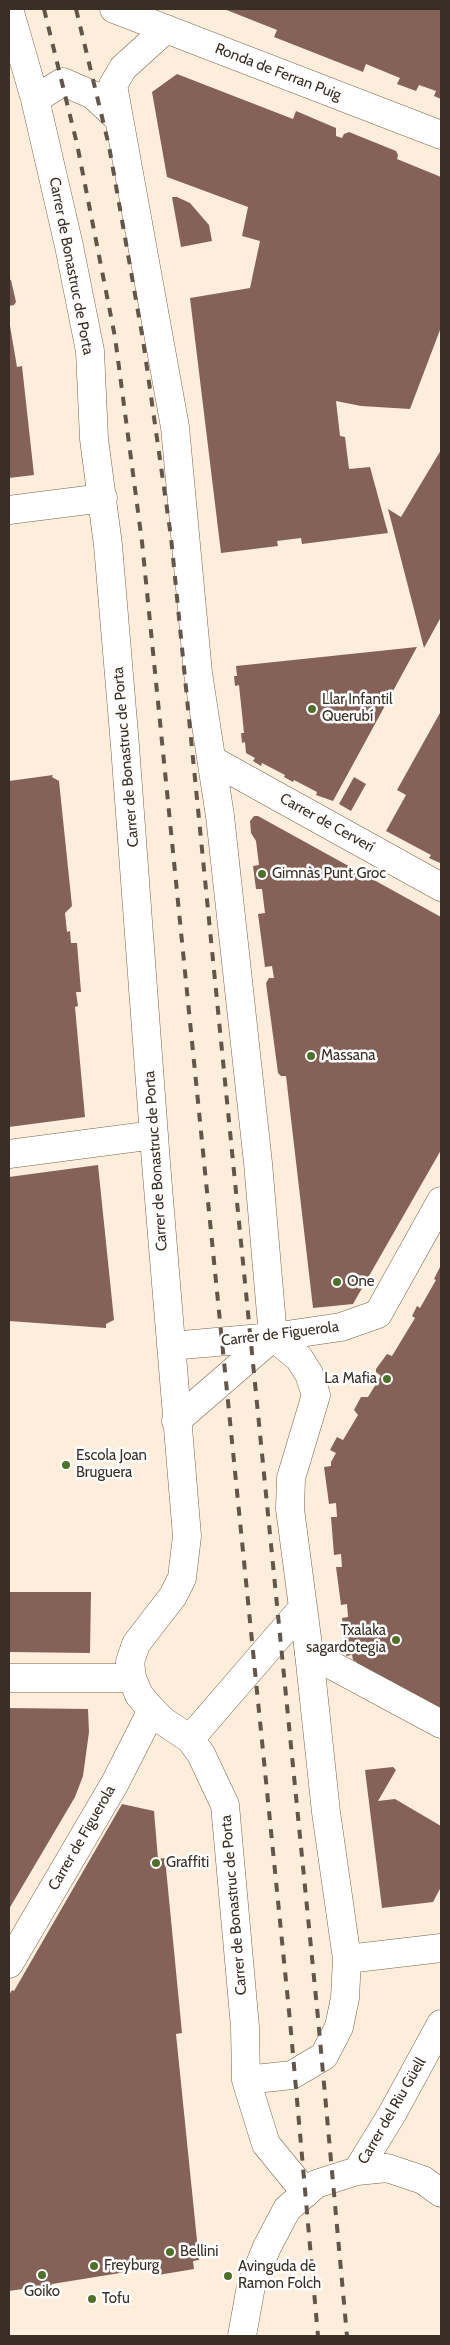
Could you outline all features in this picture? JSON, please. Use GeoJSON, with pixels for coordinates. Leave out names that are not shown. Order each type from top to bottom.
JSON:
{"type":"FeatureCollection","features":[{"type":"Feature","properties":{"kind":"street","name":"Carrer de Bonastruc de Porta"},"geometry":{"type":"LineString","coordinates":[[9,9],[35,98],[69,246],[90,350],[94,439],[102,498],[125,746],[176,1421],[187,1536],[182,1578],[172,1596],[136,1644],[130,1662],[132,1678],[139,1695],[152,1710],[163,1721],[190,1739],[201,1754],[224,1805],[245,2027],[246,2080],[266,2144],[306,2193]]}},
{"type":"Feature","properties":{"kind":"street","name":"Ronda de Ferran Puig"},"geometry":{"type":"LineString","coordinates":[[114,9],[441,135]]}},
{"type":"Feature","properties":{"kind":"street"},"geometry":{"type":"LineString","coordinates":[[166,29],[123,68],[114,84],[175,427],[198,673],[220,816],[258,1163],[273,1337],[299,1358],[309,1374],[316,1395],[290,1478],[290,1509],[309,1653],[326,1812],[347,1959],[345,1998],[339,2027],[324,2056],[292,2075],[246,2080]]}},
{"type":"Feature","properties":{"kind":"street"},"geometry":{"type":"LineString","coordinates":[[35,98],[63,82],[93,94],[119,119]]}},
{"type":"Feature","properties":{"kind":"street"},"geometry":{"type":"LineString","coordinates":[[9,510],[102,498]]}},
{"type":"Feature","properties":{"kind":"street","name":"Carrer de Cerverí"},"geometry":{"type":"LineString","coordinates":[[212,760],[441,887]]}},
{"type":"Feature","properties":{"kind":"street"},"geometry":{"type":"LineString","coordinates":[[9,1154],[154,1135]]}},
{"type":"Feature","properties":{"kind":"street","name":"Carrer de Figuerola"},"geometry":{"type":"LineString","coordinates":[[171,1346],[273,1337],[342,1327],[378,1314],[441,1201]]}},
{"type":"Feature","properties":{"kind":"street"},"geometry":{"type":"LineString","coordinates":[[176,1421],[273,1337]]}},
{"type":"Feature","properties":{"kind":"street"},"geometry":{"type":"LineString","coordinates":[[190,1739],[302,1609]]}},
{"type":"Feature","properties":{"kind":"street"},"geometry":{"type":"LineString","coordinates":[[309,1653],[441,1724]]}},
{"type":"Feature","properties":{"kind":"street"},"geometry":{"type":"LineString","coordinates":[[9,1678],[132,1678]]}},
{"type":"Feature","properties":{"kind":"street","name":"Carrer de Figuerola"},"geometry":{"type":"LineString","coordinates":[[9,1964],[115,1782],[152,1710]]}},
{"type":"Feature","properties":{"kind":"street"},"geometry":{"type":"LineString","coordinates":[[347,1959],[441,1948]]}},
{"type":"Feature","properties":{"kind":"street","name":"Carrer del Riu Güell"},"geometry":{"type":"LineString","coordinates":[[357,2171],[392,2114],[441,2024]]}},
{"type":"Feature","properties":{"kind":"street"},"geometry":{"type":"LineString","coordinates":[[242,2336],[251,2286],[267,2247],[287,2209],[316,2184],[357,2171],[387,2168],[423,2180],[441,2193]]}},
{"type":"Feature","properties":{"kind":"building"},"geometry":{"type":"Polygon","coordinates":[[[224,9],[441,9],[441,99],[434,96],[436,91],[419,85],[416,91],[397,84],[400,78],[366,64],[363,72],[274,37],[277,30],[224,9]]]}},
{"type":"Feature","properties":{"kind":"building"},"geometry":{"type":"Polygon","coordinates":[[[177,74],[293,119],[296,111],[336,128],[336,136],[342,138],[344,134],[349,132],[396,151],[397,159],[441,177],[441,330],[410,409],[361,406],[336,401],[340,436],[345,437],[349,469],[370,467],[388,533],[302,544],[301,538],[277,541],[278,546],[221,553],[190,298],[250,288],[260,241],[242,236],[248,207],[167,177],[152,92],[177,74]]]}},
{"type":"Feature","properties":{"kind":"building"},"geometry":{"type":"Polygon","coordinates":[[[172,197],[177,197],[190,203],[209,225],[212,241],[181,247],[172,197]]]}},
{"type":"Feature","properties":{"kind":"building"},"geometry":{"type":"Polygon","coordinates":[[[9,279],[11,280],[16,302],[14,305],[9,306],[9,279]]]}},
{"type":"Feature","properties":{"kind":"building"},"geometry":{"type":"Polygon","coordinates":[[[9,320],[17,367],[22,366],[34,475],[9,478],[9,320]]]}},
{"type":"Feature","properties":{"kind":"building"},"geometry":{"type":"Polygon","coordinates":[[[441,450],[441,617],[424,648],[388,509],[401,517],[441,450]]]}},
{"type":"Feature","properties":{"kind":"building","name":"Llar Infantil Querubí"},"geometry":{"type":"Polygon","coordinates":[[[417,647],[333,801],[316,795],[317,792],[294,780],[293,782],[284,777],[285,775],[262,763],[261,766],[253,761],[255,758],[246,753],[245,742],[242,743],[241,733],[244,733],[239,685],[235,686],[236,666],[417,647]]]}},
{"type":"Feature","properties":{"kind":"building"},"geometry":{"type":"Polygon","coordinates":[[[441,711],[440,863],[429,858],[431,855],[386,831],[406,795],[397,790],[441,711]]]}},
{"type":"Feature","properties":{"kind":"building"},"geometry":{"type":"Polygon","coordinates":[[[53,775],[52,777],[59,781],[72,906],[65,913],[67,932],[70,931],[71,943],[77,943],[81,992],[76,992],[78,1006],[75,1007],[85,1117],[9,1127],[9,781],[53,775]]]}},
{"type":"Feature","properties":{"kind":"building"},"geometry":{"type":"Polygon","coordinates":[[[354,777],[366,784],[351,811],[339,804],[354,777]]]}},
{"type":"Feature","properties":{"kind":"building"},"geometry":{"type":"Polygon","coordinates":[[[254,816],[258,816],[441,917],[441,1150],[353,1304],[313,1308],[286,1076],[281,1076],[278,1073],[266,983],[269,978],[274,978],[272,966],[265,967],[258,914],[265,913],[262,889],[256,889],[253,866],[259,865],[256,841],[251,833],[250,821],[254,816]]]}},
{"type":"Feature","properties":{"kind":"building"},"geometry":{"type":"Polygon","coordinates":[[[98,1165],[114,1320],[106,1324],[106,1328],[9,1321],[9,1177],[98,1165]]]}},
{"type":"Feature","properties":{"kind":"building"},"geometry":{"type":"Polygon","coordinates":[[[441,1265],[441,1717],[390,1680],[387,1687],[354,1668],[357,1662],[353,1660],[352,1655],[346,1656],[342,1618],[348,1617],[347,1604],[341,1605],[336,1567],[342,1567],[341,1554],[334,1555],[331,1517],[337,1517],[336,1503],[329,1504],[324,1467],[331,1466],[336,1453],[330,1450],[337,1437],[343,1440],[358,1415],[354,1410],[361,1397],[368,1397],[381,1376],[376,1372],[376,1369],[387,1354],[392,1356],[415,1318],[412,1316],[417,1306],[420,1308],[436,1280],[434,1279],[441,1265]]]}},
{"type":"Feature","properties":{"kind":"building"},"geometry":{"type":"Polygon","coordinates":[[[9,1592],[91,1592],[90,1653],[9,1652],[9,1592]]]}},
{"type":"Feature","properties":{"kind":"building"},"geometry":{"type":"Polygon","coordinates":[[[9,1708],[88,1709],[89,1732],[83,1776],[75,1797],[9,1909],[9,1708]]]}},
{"type":"Feature","properties":{"kind":"building"},"geometry":{"type":"Polygon","coordinates":[[[393,1767],[396,1770],[378,1801],[395,1799],[441,1826],[441,1887],[433,1902],[382,1908],[365,1770],[393,1767]]]}},
{"type":"Feature","properties":{"kind":"building"},"geometry":{"type":"Polygon","coordinates":[[[122,1804],[154,1811],[158,1859],[165,1858],[182,2033],[176,2034],[199,2260],[193,2261],[194,2269],[158,2275],[157,2267],[52,2284],[47,2292],[37,2296],[23,2289],[9,2291],[9,1995],[12,1990],[14,1991],[122,1804]]]}},
{"type":"Feature","properties":{"kind":"railway"},"geometry":{"type":"LineString","coordinates":[[44,9],[77,144],[115,337],[142,542],[290,2021],[318,2336]]}},
{"type":"Feature","properties":{"kind":"railway"},"geometry":{"type":"LineString","coordinates":[[76,9],[109,146],[143,340],[171,537],[318,2018],[347,2336]]}},
{"type":"Feature","properties":{"kind":"place","name":"Llar Infantil Querubí"},"geometry":{"type":"Point","coordinates":[312,709]}},
{"type":"Feature","properties":{"kind":"place","name":"Gimnàs Punt Groc"},"geometry":{"type":"Point","coordinates":[262,874]}},
{"type":"Feature","properties":{"kind":"place","name":"Massana"},"geometry":{"type":"Point","coordinates":[311,1056]}},
{"type":"Feature","properties":{"kind":"place","name":"One"},"geometry":{"type":"Point","coordinates":[337,1282]}},
{"type":"Feature","properties":{"kind":"place","name":"La Mafia"},"geometry":{"type":"Point","coordinates":[387,1379]}},
{"type":"Feature","properties":{"kind":"place","name":"Escola Joan Bruguera"},"geometry":{"type":"Point","coordinates":[66,1465]}},
{"type":"Feature","properties":{"kind":"place","name":"Txalaka sagardotegia"},"geometry":{"type":"Point","coordinates":[396,1640]}},
{"type":"Feature","properties":{"kind":"place","name":"Graffiti"},"geometry":{"type":"Point","coordinates":[156,1863]}},
{"type":"Feature","properties":{"kind":"place","name":"Bellini"},"geometry":{"type":"Point","coordinates":[170,2252]}},
{"type":"Feature","properties":{"kind":"place","name":"Freyburg"},"geometry":{"type":"Point","coordinates":[94,2266]}},
{"type":"Feature","properties":{"kind":"place","name":"Goiko"},"geometry":{"type":"Point","coordinates":[42,2275]}},
{"type":"Feature","properties":{"kind":"place","name":"Avinguda de Ramon Folch"},"geometry":{"type":"Point","coordinates":[228,2276]}},
{"type":"Feature","properties":{"kind":"place","name":"Tofu"},"geometry":{"type":"Point","coordinates":[92,2299]}}]}
